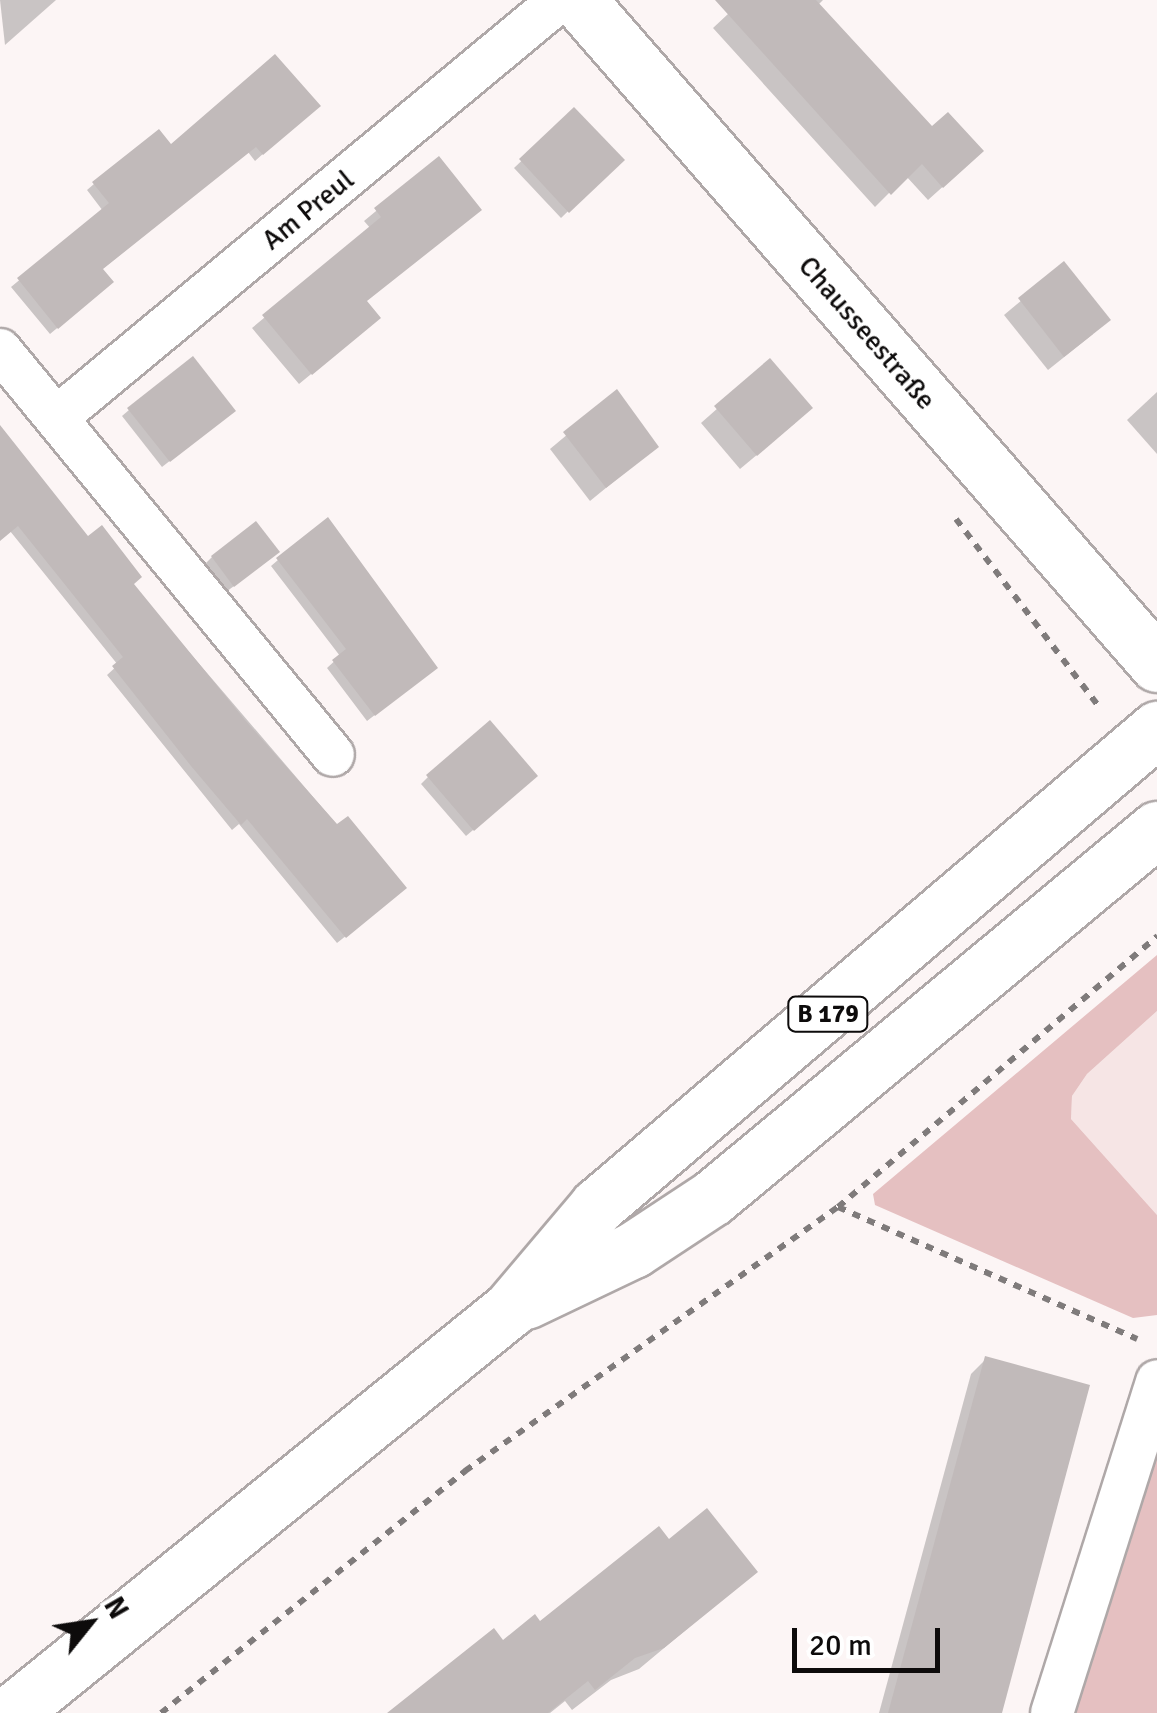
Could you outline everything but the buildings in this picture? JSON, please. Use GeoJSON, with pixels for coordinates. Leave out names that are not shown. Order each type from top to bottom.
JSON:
{"type":"FeatureCollection","features":[{"type":"Feature","properties":{"kind":"main road","name":"Chausseestraße"},"geometry":{"type":"LineString","coordinates":[[578,0],[1157,664]]}},
{"type":"Feature","properties":{"kind":"main road","name":"B 179"},"geometry":{"type":"LineString","coordinates":[[11,1713],[510,1309],[598,1206],[1157,730]]}},
{"type":"Feature","properties":{"kind":"main road","name":"B 179"},"geometry":{"type":"LineString","coordinates":[[510,1309],[633,1250],[712,1198],[1157,829]]}},
{"type":"Feature","properties":{"kind":"street","name":"Am Preul"},"geometry":{"type":"LineString","coordinates":[[56,418],[560,0]]}},
{"type":"Feature","properties":{"kind":"street"},"geometry":{"type":"LineString","coordinates":[[0,350],[334,755]]}},
{"type":"Feature","properties":{"kind":"street"},"geometry":{"type":"LineString","coordinates":[[1052,1713],[1157,1381]]}},
{"type":"Feature","properties":{"kind":"path"},"geometry":{"type":"LineString","coordinates":[[162,1713],[466,1471],[838,1207],[1157,936]]}},
{"type":"Feature","properties":{"kind":"path"},"geometry":{"type":"LineString","coordinates":[[838,1207],[1157,1348]]}},
{"type":"Feature","properties":{"kind":"shaded area"},"geometry":{"type":"Polygon","coordinates":[[[1157,955],[1157,1011],[1087,1074],[1072,1096],[1071,1119],[1157,1215],[1157,1315],[1133,1318],[875,1205],[873,1194],[1157,955]]]}},
{"type":"Feature","properties":{"kind":"shaded area"},"geometry":{"type":"Polygon","coordinates":[[[1157,1011],[1157,1215],[1071,1119],[1072,1096],[1087,1074],[1157,1011]]]}},
{"type":"Feature","properties":{"kind":"shaded area"},"geometry":{"type":"Polygon","coordinates":[[[1157,1457],[1157,1713],[1076,1713],[1133,1534],[1157,1457]]]}}]}
